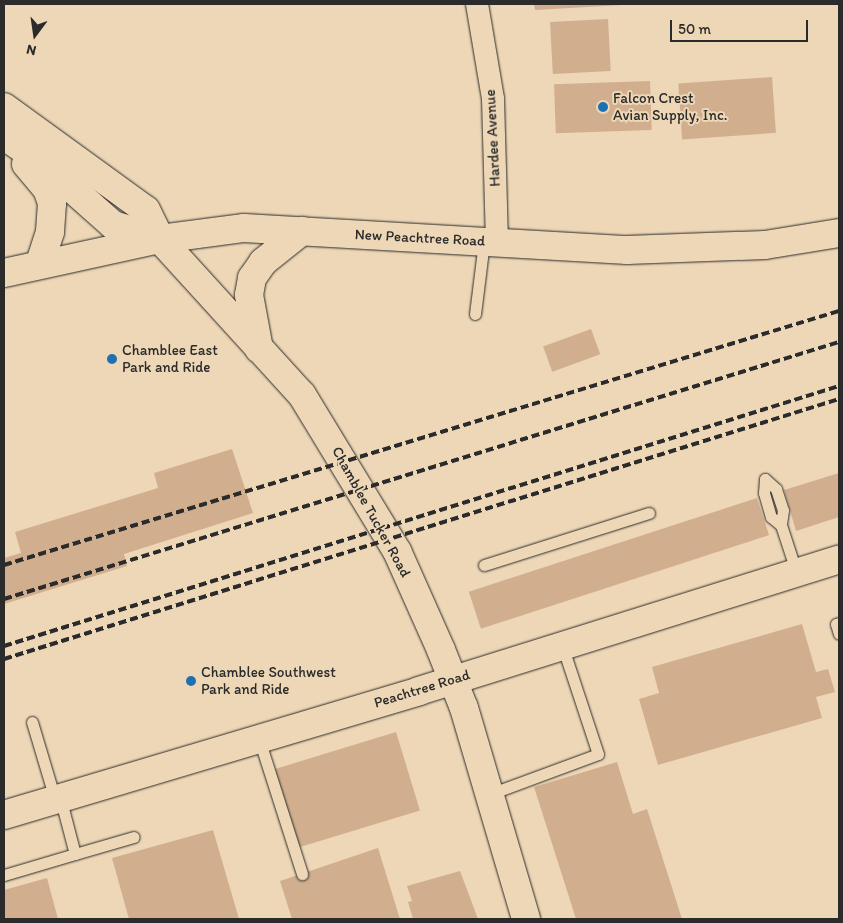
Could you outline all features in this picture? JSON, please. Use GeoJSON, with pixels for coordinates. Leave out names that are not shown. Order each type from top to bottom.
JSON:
{"type":"FeatureCollection","features":[{"type":"Feature","properties":{"kind":"street","name":"Hardee Avenue"},"geometry":{"type":"LineString","coordinates":[[477,4],[493,99],[490,242]]}},
{"type":"Feature","properties":{"kind":"street","name":"Chamblee Tucker Road"},"geometry":{"type":"LineString","coordinates":[[4,107],[146,210],[160,239],[259,350],[302,395],[347,466],[397,551],[454,680],[490,794],[526,919]]}},
{"type":"Feature","properties":{"kind":"street"},"geometry":{"type":"LineString","coordinates":[[4,137],[41,161],[113,225],[160,239]]}},
{"type":"Feature","properties":{"kind":"street"},"geometry":{"type":"LineString","coordinates":[[4,137],[42,181],[52,203],[50,232],[40,263]]}},
{"type":"Feature","properties":{"kind":"street","name":"New Peachtree Road"},"geometry":{"type":"LineString","coordinates":[[4,273],[40,263],[160,239],[244,228],[600,250],[683,250],[765,246],[839,233]]}},
{"type":"Feature","properties":{"kind":"street"},"geometry":{"type":"LineString","coordinates":[[259,350],[249,296],[252,278],[263,262],[302,231]]}},
{"type":"Feature","properties":{"kind":"street","name":"Peachtree Road"},"geometry":{"type":"LineString","coordinates":[[4,814],[454,680],[796,571],[839,560]]}},
{"type":"Feature","properties":{"kind":"lane"},"geometry":{"type":"LineString","coordinates":[[475,314],[490,242]]}},
{"type":"Feature","properties":{"kind":"lane"},"geometry":{"type":"LineString","coordinates":[[484,565],[649,513]]}},
{"type":"Feature","properties":{"kind":"lane"},"geometry":{"type":"LineString","coordinates":[[781,525],[796,571]]}},
{"type":"Feature","properties":{"kind":"lane"},"geometry":{"type":"LineString","coordinates":[[839,623],[836,624],[839,634]]}},
{"type":"Feature","properties":{"kind":"lane"},"geometry":{"type":"LineString","coordinates":[[490,794],[598,754],[562,645]]}},
{"type":"Feature","properties":{"kind":"lane"},"geometry":{"type":"LineString","coordinates":[[32,722],[75,854]]}},
{"type":"Feature","properties":{"kind":"lane"},"geometry":{"type":"LineString","coordinates":[[259,739],[302,874]]}},
{"type":"Feature","properties":{"kind":"lane"},"geometry":{"type":"LineString","coordinates":[[4,875],[134,837]]}},
{"type":"Feature","properties":{"kind":"building"},"geometry":{"type":"Polygon","coordinates":[[[534,4],[622,4],[622,5],[535,10],[534,4]]]}},
{"type":"Feature","properties":{"kind":"building"},"geometry":{"type":"Polygon","coordinates":[[[608,19],[611,71],[553,74],[550,22],[608,19]]]}},
{"type":"Feature","properties":{"kind":"building"},"geometry":{"type":"Polygon","coordinates":[[[772,77],[776,133],[682,139],[678,84],[772,77]]]}},
{"type":"Feature","properties":{"kind":"building","name":"Falcon Crest Avian Supply, Inc."},"geometry":{"type":"Polygon","coordinates":[[[650,81],[652,130],[556,133],[554,84],[650,81]]]}},
{"type":"Feature","properties":{"kind":"building"},"geometry":{"type":"Polygon","coordinates":[[[591,329],[600,354],[552,372],[543,346],[591,329]]]}},
{"type":"Feature","properties":{"kind":"building"},"geometry":{"type":"Polygon","coordinates":[[[232,449],[253,513],[124,554],[127,566],[4,604],[4,558],[21,553],[15,532],[158,488],[154,473],[232,449]]]}},
{"type":"Feature","properties":{"kind":"building"},"geometry":{"type":"Polygon","coordinates":[[[839,473],[839,517],[796,531],[784,490],[839,473]]]}},
{"type":"Feature","properties":{"kind":"building"},"geometry":{"type":"Polygon","coordinates":[[[757,498],[769,535],[481,629],[469,592],[757,498]]]}},
{"type":"Feature","properties":{"kind":"building"},"geometry":{"type":"Polygon","coordinates":[[[802,624],[816,672],[828,669],[835,692],[816,697],[822,718],[658,765],[639,699],[659,693],[652,667],[802,624]]]}},
{"type":"Feature","properties":{"kind":"building"},"geometry":{"type":"Polygon","coordinates":[[[396,732],[420,810],[298,848],[274,769],[396,732]]]}},
{"type":"Feature","properties":{"kind":"building"},"geometry":{"type":"Polygon","coordinates":[[[617,762],[633,814],[647,809],[682,919],[576,919],[534,787],[617,762]]]}},
{"type":"Feature","properties":{"kind":"building"},"geometry":{"type":"Polygon","coordinates":[[[213,830],[239,919],[129,919],[112,858],[213,830]]]}},
{"type":"Feature","properties":{"kind":"building"},"geometry":{"type":"Polygon","coordinates":[[[378,848],[400,919],[292,919],[280,881],[378,848]]]}},
{"type":"Feature","properties":{"kind":"building"},"geometry":{"type":"Polygon","coordinates":[[[460,871],[478,919],[413,919],[408,902],[412,901],[407,886],[460,871]]]}},
{"type":"Feature","properties":{"kind":"building"},"geometry":{"type":"Polygon","coordinates":[[[47,878],[58,919],[4,919],[4,890],[47,878]]]}},
{"type":"Feature","properties":{"kind":"railway"},"geometry":{"type":"LineString","coordinates":[[4,565],[839,311]]}},
{"type":"Feature","properties":{"kind":"railway"},"geometry":{"type":"LineString","coordinates":[[4,599],[839,342]]}},
{"type":"Feature","properties":{"kind":"railway"},"geometry":{"type":"LineString","coordinates":[[4,646],[839,386]]}},
{"type":"Feature","properties":{"kind":"railway"},"geometry":{"type":"LineString","coordinates":[[4,659],[839,399]]}},
{"type":"Feature","properties":{"kind":"place","name":"Falcon Crest Avian Supply, Inc."},"geometry":{"type":"Point","coordinates":[603,107]}},
{"type":"Feature","properties":{"kind":"place","name":"Chamblee East Park and Ride"},"geometry":{"type":"Point","coordinates":[112,359]}},
{"type":"Feature","properties":{"kind":"place","name":"Chamblee Southwest Park and Ride"},"geometry":{"type":"Point","coordinates":[191,681]}}]}
